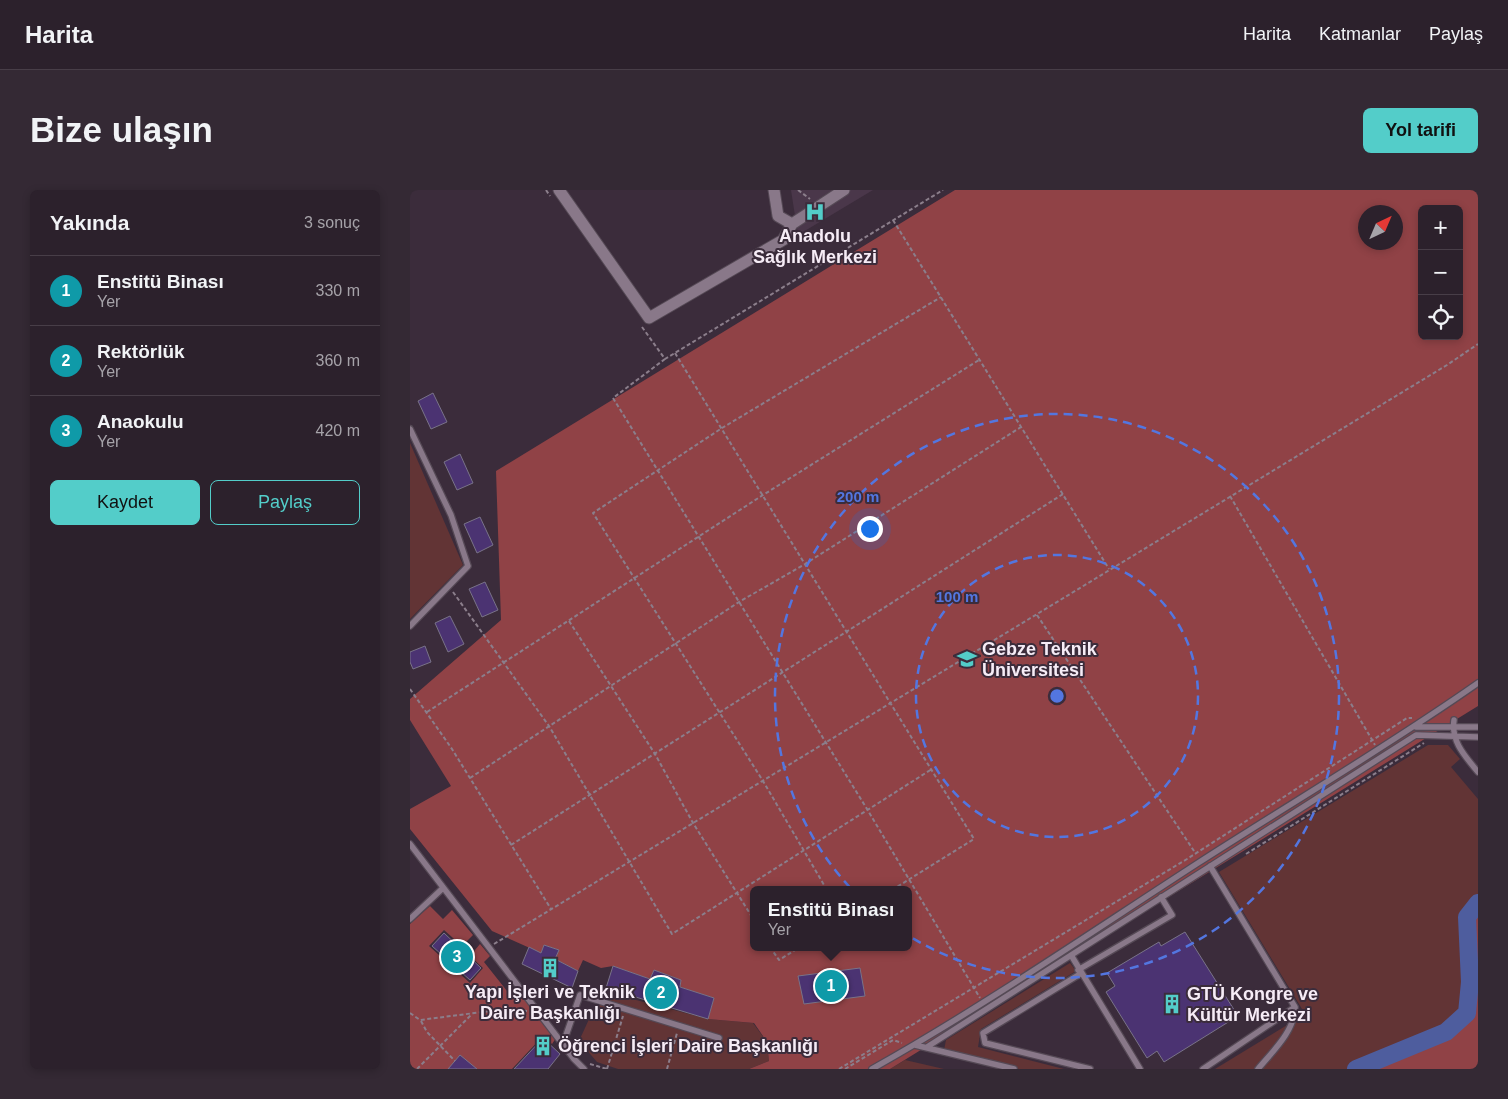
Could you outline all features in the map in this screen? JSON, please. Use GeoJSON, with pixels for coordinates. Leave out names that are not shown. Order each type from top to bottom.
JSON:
{"type":"FeatureCollection","features":[{"type":"Feature","properties":{"kind":"street"},"geometry":{"type":"LineString","coordinates":[[559,190],[649,318],[782,240],[792,224],[844,190]]}},
{"type":"Feature","properties":{"kind":"street"},"geometry":{"type":"LineString","coordinates":[[774,190],[778,216],[792,224]]}},
{"type":"Feature","properties":{"kind":"lane"},"geometry":{"type":"LineString","coordinates":[[410,429],[451,514],[468,566],[410,626]]}},
{"type":"Feature","properties":{"kind":"lane"},"geometry":{"type":"LineString","coordinates":[[872,1069],[915,1045],[1200,861],[1416,727],[1478,683]]}},
{"type":"Feature","properties":{"kind":"lane"},"geometry":{"type":"LineString","coordinates":[[1454,720],[1453,736],[1478,772]]}},
{"type":"Feature","properties":{"kind":"lane"},"geometry":{"type":"LineString","coordinates":[[1416,727],[1478,727]]}},
{"type":"Feature","properties":{"kind":"lane"},"geometry":{"type":"LineString","coordinates":[[927,1047],[1416,735],[1478,737]]}},
{"type":"Feature","properties":{"kind":"lane"},"geometry":{"type":"LineString","coordinates":[[410,844],[538,1012],[584,1069]]}},
{"type":"Feature","properties":{"kind":"lane"},"geometry":{"type":"LineString","coordinates":[[1210,866],[1295,1007],[1295,1015],[1283,1039],[1258,1069]]}},
{"type":"Feature","properties":{"kind":"lane"},"geometry":{"type":"LineString","coordinates":[[410,919],[443,888]]}},
{"type":"Feature","properties":{"kind":"lane"},"geometry":{"type":"LineString","coordinates":[[1090,1069],[985,1044],[983,1033],[1172,915],[1161,898]]}},
{"type":"Feature","properties":{"kind":"lane"},"geometry":{"type":"LineString","coordinates":[[1071,955],[1079,972],[1140,1069]]}},
{"type":"Feature","properties":{"kind":"lane"},"geometry":{"type":"LineString","coordinates":[[563,1044],[580,995],[718,1038]]}},
{"type":"Feature","properties":{"kind":"lane"},"geometry":{"type":"LineString","coordinates":[[1203,1069],[1295,1007]]}},
{"type":"Feature","properties":{"kind":"lane"},"geometry":{"type":"LineString","coordinates":[[915,1045],[1014,1069]]}},
{"type":"Feature","properties":{"kind":"path"},"geometry":{"type":"LineString","coordinates":[[798,190],[808,199],[815,200]]}},
{"type":"Feature","properties":{"kind":"path"},"geometry":{"type":"LineString","coordinates":[[893,220],[1110,570]]}},
{"type":"Feature","properties":{"kind":"path"},"geometry":{"type":"LineString","coordinates":[[824,886],[762,781],[593,513],[657,469],[722,428],[941,298]]}},
{"type":"Feature","properties":{"kind":"path"},"geometry":{"type":"LineString","coordinates":[[488,947],[1448,365],[1478,344]]}},
{"type":"Feature","properties":{"kind":"path"},"geometry":{"type":"LineString","coordinates":[[675,353],[974,839],[899,886]]}},
{"type":"Feature","properties":{"kind":"path"},"geometry":{"type":"LineString","coordinates":[[665,359],[613,398],[910,879],[983,1002]]}},
{"type":"Feature","properties":{"kind":"path"},"geometry":{"type":"LineString","coordinates":[[427,712],[762,495],[980,360]]}},
{"type":"Feature","properties":{"kind":"path"},"geometry":{"type":"LineString","coordinates":[[470,778],[739,602],[806,564],[1021,427]]}},
{"type":"Feature","properties":{"kind":"path"},"geometry":{"type":"LineString","coordinates":[[511,844],[1063,494]]}},
{"type":"Feature","properties":{"kind":"path"},"geometry":{"type":"LineString","coordinates":[[1230,496],[1378,750]]}},
{"type":"Feature","properties":{"kind":"path"},"geometry":{"type":"LineString","coordinates":[[448,586],[550,726],[672,934],[932,769]]}},
{"type":"Feature","properties":{"kind":"path"},"geometry":{"type":"LineString","coordinates":[[1037,615],[1200,861]]}},
{"type":"Feature","properties":{"kind":"path"},"geometry":{"type":"LineString","coordinates":[[569,621],[655,754],[693,823],[750,914]]}},
{"type":"Feature","properties":{"kind":"path"},"geometry":{"type":"LineString","coordinates":[[410,689],[470,778],[551,909]]}},
{"type":"Feature","properties":{"kind":"path"},"geometry":{"type":"LineString","coordinates":[[839,1069],[1195,854],[1407,718],[1427,719]]}},
{"type":"Feature","properties":{"kind":"path"},"geometry":{"type":"LineString","coordinates":[[1246,854],[1428,741]]}},
{"type":"Feature","properties":{"kind":"path"},"geometry":{"type":"LineString","coordinates":[[773,951],[779,960],[794,951]]}},
{"type":"Feature","properties":{"kind":"path"},"geometry":{"type":"LineString","coordinates":[[420,1020],[506,1009],[538,1012]]}},
{"type":"Feature","properties":{"kind":"path"},"geometry":{"type":"LineString","coordinates":[[607,1069],[625,1009]]}},
{"type":"Feature","properties":{"kind":"path"},"geometry":{"type":"LineString","coordinates":[[410,1013],[420,1020],[427,1032],[455,1061]]}},
{"type":"Feature","properties":{"kind":"path"},"geometry":{"type":"LineString","coordinates":[[417,1069],[472,1014]]}},
{"type":"Feature","properties":{"kind":"path"},"geometry":{"type":"LineString","coordinates":[[667,1069],[679,1025]]}},
{"type":"Feature","properties":{"kind":"shaded area","name":"Anadolu Sağlık Merkezi"},"geometry":{"type":"Polygon","coordinates":[[[791,190],[873,190],[798,235],[791,190]]]}},
{"type":"Feature","properties":{"kind":"shaded area","name":"Gebze Teknik Üniversitesi"},"geometry":{"type":"Polygon","coordinates":[[[955,190],[1478,190],[1478,706],[890,1069],[749,1069],[769,1061],[767,1042],[754,1023],[708,1019],[714,998],[680,987],[681,980],[654,970],[650,979],[613,966],[601,968],[583,960],[578,971],[555,959],[559,950],[544,945],[541,953],[492,931],[410,829],[410,809],[451,786],[410,720],[410,699],[501,620],[496,471],[955,190]]]}},
{"type":"Feature","properties":{"kind":"shaded area"},"geometry":{"type":"Polygon","coordinates":[[[410,443],[463,565],[410,619],[410,443]]]}},
{"type":"Feature","properties":{"kind":"shaded area"},"geometry":{"type":"Polygon","coordinates":[[[1428,745],[1448,745],[1460,759],[1451,767],[1478,799],[1478,903],[1467,917],[1470,982],[1467,1013],[1446,1032],[1356,1069],[1215,1069],[1305,1014],[1219,872],[1428,745]]]}},
{"type":"Feature","properties":{"kind":"shaded area"},"geometry":{"type":"Polygon","coordinates":[[[1478,903],[1478,1069],[1356,1069],[1446,1032],[1467,1013],[1470,982],[1467,917],[1478,903]]]}},
{"type":"Feature","properties":{"kind":"shaded area"},"geometry":{"type":"Polygon","coordinates":[[[430,906],[443,919],[452,910],[473,935],[462,946],[444,930],[429,946],[470,983],[483,968],[470,956],[480,944],[490,956],[484,962],[515,1001],[523,997],[556,1038],[552,1044],[543,1036],[512,1069],[410,1069],[410,924],[430,906]]]}},
{"type":"Feature","properties":{"kind":"shaded area"},"geometry":{"type":"Polygon","coordinates":[[[1070,963],[1076,971],[981,1029],[978,1047],[1064,1069],[1019,1069],[944,1050],[946,1040],[1070,963]]]}},
{"type":"Feature","properties":{"kind":"shaded area"},"geometry":{"type":"Polygon","coordinates":[[[602,991],[708,1019],[753,1023],[767,1042],[769,1061],[749,1069],[618,1069],[597,1062],[579,1041],[602,991]]]}},
{"type":"Feature","properties":{"kind":"shaded area"},"geometry":{"type":"Polygon","coordinates":[[[905,1060],[944,1069],[890,1069],[905,1060]]]}},
{"type":"Feature","properties":{"kind":"building"},"geometry":{"type":"Polygon","coordinates":[[[433,393],[447,422],[431,429],[418,401],[433,393]]]}},
{"type":"Feature","properties":{"kind":"building"},"geometry":{"type":"Polygon","coordinates":[[[460,454],[473,483],[457,490],[444,462],[460,454]]]}},
{"type":"Feature","properties":{"kind":"building"},"geometry":{"type":"Polygon","coordinates":[[[480,517],[493,545],[477,553],[464,524],[480,517]]]}},
{"type":"Feature","properties":{"kind":"building"},"geometry":{"type":"Polygon","coordinates":[[[485,582],[498,610],[482,617],[469,589],[485,582]]]}},
{"type":"Feature","properties":{"kind":"building"},"geometry":{"type":"Polygon","coordinates":[[[450,616],[464,644],[448,652],[435,623],[450,616]]]}},
{"type":"Feature","properties":{"kind":"building"},"geometry":{"type":"Polygon","coordinates":[[[425,646],[431,662],[413,669],[410,662],[410,652],[425,646]]]}},
{"type":"Feature","properties":{"kind":"building","name":"GTÜ Kongre ve Kültür Merkezi"},"geometry":{"type":"Polygon","coordinates":[[[1185,932],[1238,1016],[1164,1062],[1157,1051],[1147,1058],[1106,992],[1115,986],[1107,973],[1159,942],[1161,946],[1185,932]]]}},
{"type":"Feature","properties":{"kind":"building"},"geometry":{"type":"Polygon","coordinates":[[[444,933],[481,968],[470,980],[432,946],[444,933]]]}},
{"type":"Feature","properties":{"kind":"building","name":"Yapı İşleri ve Teknik Daire Başkanlığı"},"geometry":{"type":"Polygon","coordinates":[[[544,945],[559,950],[555,959],[578,971],[572,988],[522,964],[529,947],[541,953],[544,945]]]}},
{"type":"Feature","properties":{"kind":"building"},"geometry":{"type":"Polygon","coordinates":[[[613,966],[650,979],[654,970],[681,980],[680,987],[714,998],[708,1019],[606,988],[613,966]]]}},
{"type":"Feature","properties":{"kind":"building"},"geometry":{"type":"Polygon","coordinates":[[[860,968],[865,996],[804,1004],[798,976],[860,968]]]}},
{"type":"Feature","properties":{"kind":"building","name":"Öğrenci İşleri Daire Başkanlığı"},"geometry":{"type":"Polygon","coordinates":[[[543,1038],[560,1054],[548,1069],[514,1069],[543,1038]]]}},
{"type":"Feature","properties":{"kind":"building"},"geometry":{"type":"Polygon","coordinates":[[[460,1055],[477,1069],[448,1069],[460,1055]]]}},
{"type":"Feature","properties":{"kind":"waterway"},"geometry":{"type":"LineString","coordinates":[[1356,1069],[1446,1032],[1467,1013],[1470,982],[1467,917],[1478,903]]}},
{"type":"Feature","properties":{"kind":"place","name":"Anadolu Sağlık Merkezi"},"geometry":{"type":"Point","coordinates":[815,212]}},
{"type":"Feature","properties":{"kind":"place","name":"Gebze Teknik Üniversitesi"},"geometry":{"type":"Point","coordinates":[967,659]}},
{"type":"Feature","properties":{"kind":"place","name":"Anaokulu"},"geometry":{"type":"Point","coordinates":[457,957]}},
{"type":"Feature","properties":{"kind":"place","name":"Yapı İşleri ve Teknik Daire Başkanlığı"},"geometry":{"type":"Point","coordinates":[550,968]}},
{"type":"Feature","properties":{"kind":"place","name":"Enstitü Binası"},"geometry":{"type":"Point","coordinates":[831,986]}},
{"type":"Feature","properties":{"kind":"place","name":"Rektörlük"},"geometry":{"type":"Point","coordinates":[661,993]}},
{"type":"Feature","properties":{"kind":"place","name":"GTÜ Kongre ve Kültür Merkezi"},"geometry":{"type":"Point","coordinates":[1172,1004]}},
{"type":"Feature","properties":{"kind":"place","name":"Öğrenci İşleri Daire Başkanlığı"},"geometry":{"type":"Point","coordinates":[543,1046]}}]}
